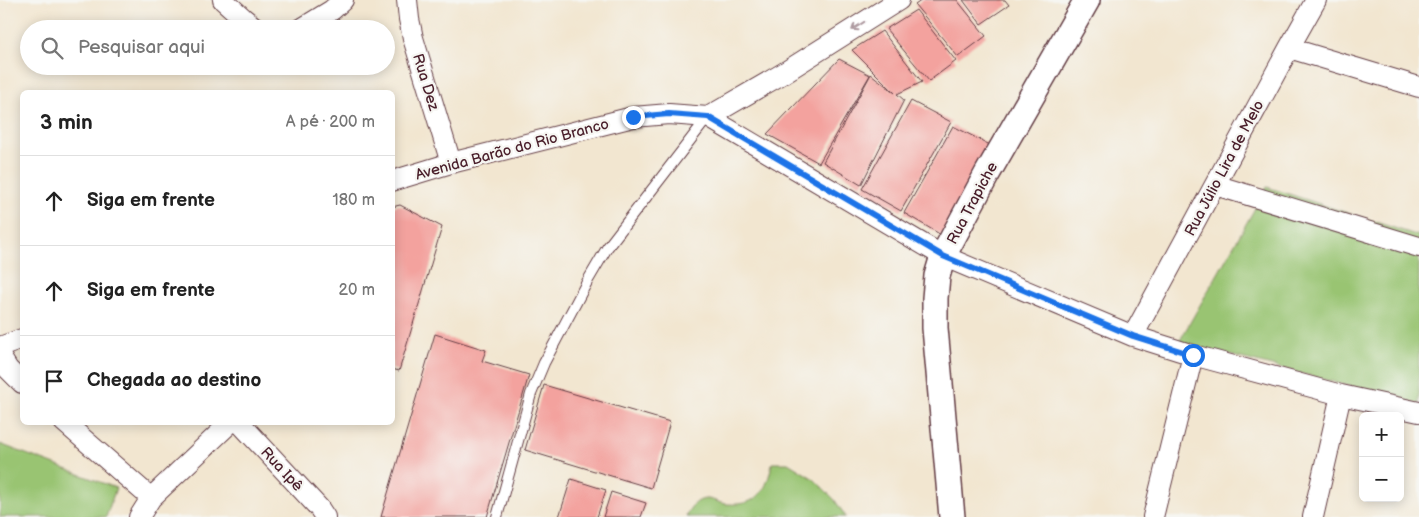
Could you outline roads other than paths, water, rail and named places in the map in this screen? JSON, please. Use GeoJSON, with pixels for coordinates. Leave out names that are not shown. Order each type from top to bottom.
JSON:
{"type":"FeatureCollection","features":[{"type":"Feature","properties":{"kind":"street"},"geometry":{"type":"LineString","coordinates":[[223,0],[246,20]]}},
{"type":"Feature","properties":{"kind":"street"},"geometry":{"type":"LineString","coordinates":[[316,20],[344,0]]}},
{"type":"Feature","properties":{"kind":"street","name":"Rua Dez"},"geometry":{"type":"LineString","coordinates":[[407,0],[413,38],[451,163]]}},
{"type":"Feature","properties":{"kind":"street"},"geometry":{"type":"LineString","coordinates":[[899,0],[782,74],[708,117],[943,256],[1133,336],[1193,355],[1341,395],[1419,412]]}},
{"type":"Feature","properties":{"kind":"street","name":"Rua Trapiche"},"geometry":{"type":"LineString","coordinates":[[952,517],[935,328],[937,276],[943,256],[987,174],[1087,0]]}},
{"type":"Feature","properties":{"kind":"street","name":"Rua Júlio Lira de Melo"},"geometry":{"type":"LineString","coordinates":[[1133,336],[1316,0]]}},
{"type":"Feature","properties":{"kind":"street"},"geometry":{"type":"LineString","coordinates":[[1289,48],[1419,87]]}},
{"type":"Feature","properties":{"kind":"street","name":"Avenida Barão do Rio Branco"},"geometry":{"type":"LineString","coordinates":[[395,180],[451,163],[633,117],[669,114],[708,117]]}},
{"type":"Feature","properties":{"kind":"street"},"geometry":{"type":"LineString","coordinates":[[1215,185],[1419,247]]}},
{"type":"Feature","properties":{"kind":"street"},"geometry":{"type":"LineString","coordinates":[[0,347],[20,340]]}},
{"type":"Feature","properties":{"kind":"street"},"geometry":{"type":"LineString","coordinates":[[1153,517],[1193,355]]}},
{"type":"Feature","properties":{"kind":"street"},"geometry":{"type":"LineString","coordinates":[[0,356],[8,369],[20,380]]}},
{"type":"Feature","properties":{"kind":"street"},"geometry":{"type":"LineString","coordinates":[[1313,517],[1341,395]]}},
{"type":"Feature","properties":{"kind":"street"},"geometry":{"type":"LineString","coordinates":[[67,425],[151,498]]}},
{"type":"Feature","properties":{"kind":"street"},"geometry":{"type":"LineString","coordinates":[[139,517],[151,498],[227,425]]}},
{"type":"Feature","properties":{"kind":"street","name":"Rua Ipê"},"geometry":{"type":"LineString","coordinates":[[242,425],[325,517]]}},
{"type":"Feature","properties":{"kind":"lane"},"geometry":{"type":"LineString","coordinates":[[497,517],[531,394],[544,363],[607,248],[708,117]]}}]}
